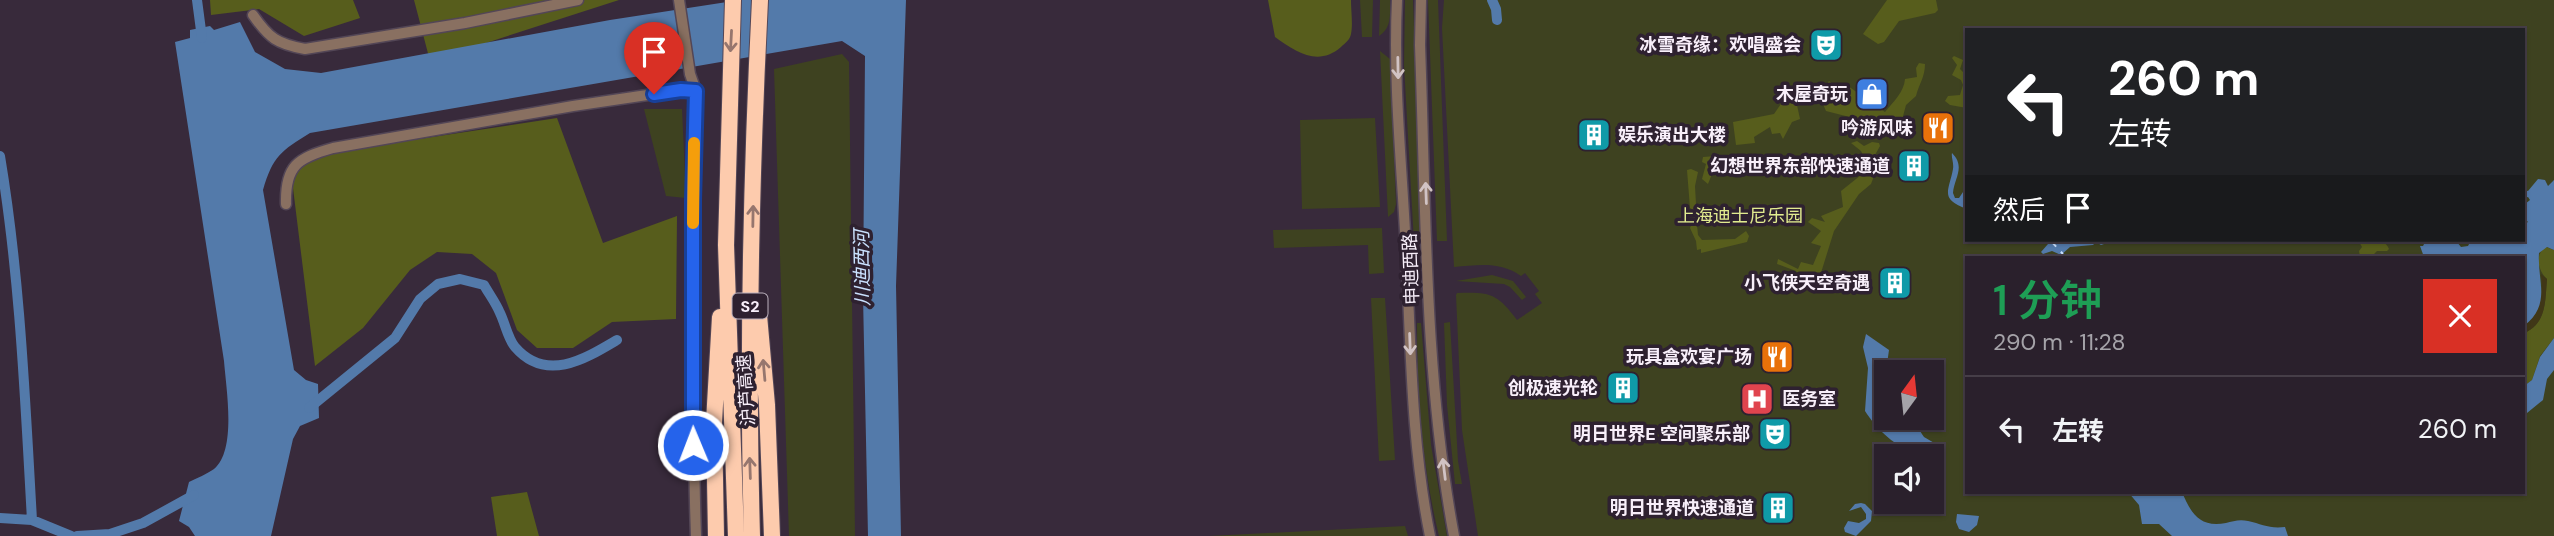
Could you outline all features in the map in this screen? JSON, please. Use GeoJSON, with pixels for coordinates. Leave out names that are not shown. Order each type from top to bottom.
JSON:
{"type":"FeatureCollection","features":[{"type":"Feature","properties":{"kind":"highway","name":"沪芦高速"},"geometry":{"type":"LineString","coordinates":[[716,536],[714,422],[726,245],[733,0]]}},
{"type":"Feature","properties":{"kind":"highway","name":"沪芦高速"},"geometry":{"type":"LineString","coordinates":[[752,536],[748,391],[760,0]]}},
{"type":"Feature","properties":{"kind":"highway","name":"沪芦高速"},"geometry":{"type":"LineString","coordinates":[[752,242],[767,405],[772,536]]}},
{"type":"Feature","properties":{"kind":"highway","name":"沪芦高速"},"geometry":{"type":"LineString","coordinates":[[726,245],[736,536]]}},
{"type":"Feature","properties":{"kind":"street"},"geometry":{"type":"LineString","coordinates":[[253,15],[267,35],[289,46],[305,49],[465,23],[578,0]]}},
{"type":"Feature","properties":{"kind":"street"},"geometry":{"type":"LineString","coordinates":[[679,0],[690,74],[696,91],[692,395],[696,536]]}},
{"type":"Feature","properties":{"kind":"street","name":"申迪西路"},"geometry":{"type":"LineString","coordinates":[[1397,0],[1398,89],[1412,390],[1420,479],[1430,536]]}},
{"type":"Feature","properties":{"kind":"street","name":"申迪西路"},"geometry":{"type":"LineString","coordinates":[[1421,0],[1420,45],[1431,323],[1440,440],[1454,536]]}},
{"type":"Feature","properties":{"kind":"street"},"geometry":{"type":"LineString","coordinates":[[286,204],[286,188],[295,164],[308,155],[332,148],[573,106],[681,90],[696,91]]}},
{"type":"Feature","properties":{"kind":"green space"},"geometry":{"type":"Polygon","coordinates":[[[210,0],[353,0],[360,18],[304,36],[259,9],[211,15],[210,0]]]}},
{"type":"Feature","properties":{"kind":"green space"},"geometry":{"type":"Polygon","coordinates":[[[414,0],[619,0],[430,61],[414,0]]]}},
{"type":"Feature","properties":{"kind":"green space"},"geometry":{"type":"Polygon","coordinates":[[[1268,0],[1351,0],[1350,36],[1341,47],[1324,56],[1316,57],[1299,52],[1275,37],[1268,0]]]}},
{"type":"Feature","properties":{"kind":"green space"},"geometry":{"type":"Polygon","coordinates":[[[1360,0],[1373,0],[1372,37],[1362,37],[1360,0]]]}},
{"type":"Feature","properties":{"kind":"green space"},"geometry":{"type":"Polygon","coordinates":[[[1380,0],[1390,0],[1390,10],[1388,25],[1379,36],[1380,0]]]}},
{"type":"Feature","properties":{"kind":"green space"},"geometry":{"type":"Polygon","coordinates":[[[1405,0],[1413,0],[1422,241],[1414,243],[1404,65],[1405,0]]]}},
{"type":"Feature","properties":{"kind":"green space"},"geometry":{"type":"Polygon","coordinates":[[[1428,0],[1438,0],[1447,241],[1437,241],[1428,0]]]}},
{"type":"Feature","properties":{"kind":"green space","name":"上海迪士尼乐园"},"geometry":{"type":"Polygon","coordinates":[[[1444,0],[2554,0],[2554,536],[1478,536],[1462,430],[1456,295],[1477,293],[1492,296],[1504,304],[1517,320],[1542,303],[1535,294],[1539,291],[1525,273],[1521,276],[1505,268],[1472,265],[1454,267],[1442,28],[1444,0]]]}},
{"type":"Feature","properties":{"kind":"green space"},"geometry":{"type":"Polygon","coordinates":[[[1887,0],[1936,0],[1938,10],[1899,21],[1884,42],[1878,44],[1863,34],[1887,0]]]}},
{"type":"Feature","properties":{"kind":"green space"},"geometry":{"type":"Polygon","coordinates":[[[1380,51],[1390,59],[1396,204],[1394,212],[1388,217],[1380,51]]]}},
{"type":"Feature","properties":{"kind":"green space"},"geometry":{"type":"Polygon","coordinates":[[[842,54],[849,62],[855,536],[789,536],[774,69],[842,54]]]}},
{"type":"Feature","properties":{"kind":"green space"},"geometry":{"type":"Polygon","coordinates":[[[1954,56],[1963,60],[1960,69],[1965,74],[1965,108],[1950,105],[1945,101],[1948,96],[1960,95],[1963,85],[1961,80],[1952,75],[1957,65],[1952,58],[1954,56]]]}},
{"type":"Feature","properties":{"kind":"green space"},"geometry":{"type":"Polygon","coordinates":[[[1919,63],[1925,64],[1925,69],[1916,96],[1906,105],[1902,120],[1889,133],[1879,130],[1869,122],[1826,111],[1819,95],[1829,81],[1843,92],[1848,86],[1885,112],[1901,92],[1905,79],[1917,77],[1916,68],[1919,63]]]}},
{"type":"Feature","properties":{"kind":"green space"},"geometry":{"type":"Polygon","coordinates":[[[1794,85],[1803,87],[1797,105],[1800,119],[1792,122],[1783,139],[1780,133],[1772,134],[1770,127],[1754,137],[1755,143],[1736,145],[1733,122],[1774,114],[1794,85]]]}},
{"type":"Feature","properties":{"kind":"green space"},"geometry":{"type":"Polygon","coordinates":[[[644,109],[682,109],[686,198],[666,196],[644,109]]]}},
{"type":"Feature","properties":{"kind":"green space"},"geometry":{"type":"Polygon","coordinates":[[[557,118],[603,243],[677,216],[676,319],[612,322],[573,348],[537,348],[517,330],[496,273],[472,254],[437,252],[410,270],[363,328],[315,366],[292,180],[304,163],[320,154],[557,118]]]}},
{"type":"Feature","properties":{"kind":"green space"},"geometry":{"type":"Polygon","coordinates":[[[1375,118],[1380,207],[1302,209],[1300,120],[1375,118]]]}},
{"type":"Feature","properties":{"kind":"green space"},"geometry":{"type":"Polygon","coordinates":[[[1857,141],[1864,146],[1872,142],[1879,143],[1875,155],[1874,176],[1871,184],[1859,194],[1834,231],[1820,276],[1807,282],[1801,279],[1796,271],[1777,264],[1778,259],[1798,269],[1801,262],[1813,265],[1821,246],[1811,243],[1821,231],[1808,222],[1812,218],[1825,222],[1821,216],[1843,207],[1841,191],[1861,175],[1867,163],[1861,151],[1851,143],[1857,141]]]}},
{"type":"Feature","properties":{"kind":"green space"},"geometry":{"type":"Polygon","coordinates":[[[1716,156],[1717,161],[1733,161],[1731,175],[1714,169],[1708,184],[1702,179],[1706,164],[1702,162],[1703,157],[1716,156]]]}},
{"type":"Feature","properties":{"kind":"green space"},"geometry":{"type":"Polygon","coordinates":[[[1687,170],[1698,172],[1695,186],[1696,204],[1701,206],[1698,213],[1690,208],[1687,170]]]}},
{"type":"Feature","properties":{"kind":"green space"},"geometry":{"type":"Polygon","coordinates":[[[1692,223],[1697,225],[1698,235],[1702,240],[1735,239],[1746,231],[1749,236],[1747,242],[1701,253],[1701,249],[1697,250],[1690,228],[1692,223]]]}},
{"type":"Feature","properties":{"kind":"green space"},"geometry":{"type":"Polygon","coordinates":[[[1382,228],[1384,273],[1369,274],[1368,245],[1274,248],[1273,230],[1382,228]]]}},
{"type":"Feature","properties":{"kind":"green space"},"geometry":{"type":"Polygon","coordinates":[[[2359,242],[2384,242],[2389,249],[2377,251],[2372,256],[2360,256],[2362,247],[2359,242]]]}},
{"type":"Feature","properties":{"kind":"green space"},"geometry":{"type":"Polygon","coordinates":[[[2546,247],[2554,250],[2554,338],[2540,356],[2532,380],[2525,385],[2525,332],[2537,323],[2545,303],[2547,279],[2540,267],[2539,258],[2546,247]]]}},
{"type":"Feature","properties":{"kind":"green space"},"geometry":{"type":"Polygon","coordinates":[[[1492,275],[1513,281],[1526,297],[1522,300],[1504,284],[1456,281],[1492,275]]]}},
{"type":"Feature","properties":{"kind":"green space"},"geometry":{"type":"Polygon","coordinates":[[[1371,298],[1385,298],[1395,460],[1379,461],[1371,298]]]}},
{"type":"Feature","properties":{"kind":"green space"},"geometry":{"type":"Polygon","coordinates":[[[1450,322],[1458,461],[1462,484],[1455,484],[1447,405],[1444,323],[1450,322]]]}},
{"type":"Feature","properties":{"kind":"green space"},"geometry":{"type":"Polygon","coordinates":[[[1417,323],[1421,323],[1431,445],[1447,536],[1439,536],[1425,457],[1419,403],[1417,323]]]}},
{"type":"Feature","properties":{"kind":"green space"},"geometry":{"type":"Polygon","coordinates":[[[527,492],[539,536],[497,536],[491,497],[527,492]]]}},
{"type":"Feature","properties":{"kind":"green space"},"geometry":{"type":"Polygon","coordinates":[[[1405,526],[1408,536],[1209,536],[1405,526]]]}},
{"type":"Feature","properties":{"kind":"sand"},"geometry":{"type":"Polygon","coordinates":[[[2541,274],[2547,279],[2545,303],[2537,323],[2525,332],[2525,325],[2539,303],[2541,274]]]}},
{"type":"Feature","properties":{"kind":"water"},"geometry":{"type":"Polygon","coordinates":[[[740,0],[906,0],[896,286],[901,536],[868,536],[863,296],[865,56],[842,41],[310,133],[292,145],[279,156],[270,169],[263,190],[294,370],[306,380],[318,384],[319,418],[300,426],[293,439],[271,536],[195,536],[189,527],[179,521],[189,482],[214,469],[226,448],[228,402],[175,42],[190,38],[190,30],[210,26],[214,30],[240,22],[255,52],[285,69],[321,73],[610,20],[740,0]]]}},
{"type":"Feature","properties":{"kind":"water"},"geometry":{"type":"Polygon","coordinates":[[[1952,153],[1959,168],[1953,193],[1955,198],[1959,198],[1965,189],[1965,208],[1949,198],[1948,189],[1953,169],[1952,153]]]}},
{"type":"Feature","properties":{"kind":"water"},"geometry":{"type":"Polygon","coordinates":[[[2538,179],[2545,180],[2548,186],[2554,180],[2554,250],[2547,247],[2539,253],[2541,301],[2533,318],[2525,325],[2525,256],[2424,256],[2420,246],[2425,242],[2457,242],[2461,247],[2468,246],[2470,242],[2525,242],[2525,224],[2528,222],[2525,219],[2525,204],[2530,200],[2525,198],[2525,190],[2528,191],[2538,179]]]}},
{"type":"Feature","properties":{"kind":"water"},"geometry":{"type":"Polygon","coordinates":[[[2044,242],[2096,242],[2093,245],[2070,247],[2061,255],[2052,251],[2043,254],[2041,252],[2048,244],[2044,242]]]}},
{"type":"Feature","properties":{"kind":"water"},"geometry":{"type":"Polygon","coordinates":[[[1866,334],[1889,350],[1888,360],[1874,360],[1874,423],[1865,411],[1868,368],[1863,347],[1866,334]]]}},
{"type":"Feature","properties":{"kind":"water"},"geometry":{"type":"Polygon","coordinates":[[[2554,338],[2554,370],[2547,379],[2543,400],[2527,413],[2525,385],[2532,380],[2540,357],[2554,338]]]}},
{"type":"Feature","properties":{"kind":"water"},"geometry":{"type":"Polygon","coordinates":[[[1880,430],[1920,430],[1924,437],[1936,444],[1898,444],[1880,430]]]}},
{"type":"Feature","properties":{"kind":"water"},"geometry":{"type":"Polygon","coordinates":[[[2130,494],[2183,494],[2193,512],[2203,521],[2217,524],[2242,520],[2270,527],[2285,527],[2288,536],[2172,536],[2159,524],[2142,524],[2139,505],[2130,494]]]}},
{"type":"Feature","properties":{"kind":"water"},"geometry":{"type":"Polygon","coordinates":[[[1861,503],[1872,511],[1871,521],[1856,536],[1845,532],[1844,528],[1848,521],[1859,523],[1866,519],[1861,507],[1849,511],[1855,504],[1861,503]]]}},
{"type":"Feature","properties":{"kind":"water"},"geometry":{"type":"Polygon","coordinates":[[[1957,514],[1979,516],[1977,525],[1969,532],[1959,529],[1957,514]]]}},
{"type":"Feature","properties":{"kind":"waterway"},"geometry":{"type":"LineString","coordinates":[[197,0],[202,38]]}},
{"type":"Feature","properties":{"kind":"waterway"},"geometry":{"type":"LineString","coordinates":[[1492,0],[1497,20]]}},
{"type":"Feature","properties":{"kind":"waterway"},"geometry":{"type":"LineString","coordinates":[[0,156],[17,292],[32,520]]}},
{"type":"Feature","properties":{"kind":"waterway"},"geometry":{"type":"LineString","coordinates":[[309,408],[395,338],[420,299],[438,284],[460,279],[484,285],[515,347],[527,358],[540,364],[552,366],[579,360],[617,340]]}},
{"type":"Feature","properties":{"kind":"waterway"},"geometry":{"type":"LineString","coordinates":[[77,536],[110,534],[143,523],[194,495]]}},
{"type":"Feature","properties":{"kind":"waterway"},"geometry":{"type":"LineString","coordinates":[[0,518],[32,520],[71,536]]}},
{"type":"Feature","properties":{"kind":"ferry route"},"geometry":{"type":"LineString","coordinates":[[2052,242],[2063,254]]}},
{"type":"Feature","properties":{"kind":"slow traffic"},"geometry":{"type":"LineString","coordinates":[[693,223],[694,143]]}},
{"type":"Feature","properties":{"kind":"place","name":"冰雪奇缘：欢唱盛会"},"geometry":{"type":"Point","coordinates":[1826,45]}},
{"type":"Feature","properties":{"kind":"place","name":"木屋奇玩"},"geometry":{"type":"Point","coordinates":[1872,94]}},
{"type":"Feature","properties":{"kind":"place","name":"吟游风味"},"geometry":{"type":"Point","coordinates":[1938,128]}},
{"type":"Feature","properties":{"kind":"place","name":"娱乐演出大楼"},"geometry":{"type":"Point","coordinates":[1594,135]}},
{"type":"Feature","properties":{"kind":"place","name":"幻想世界东部快速通道"},"geometry":{"type":"Point","coordinates":[1914,166]}},
{"type":"Feature","properties":{"kind":"place","name":"小飞侠天空奇遇"},"geometry":{"type":"Point","coordinates":[1895,283]}},
{"type":"Feature","properties":{"kind":"place","name":"玩具盒欢宴广场"},"geometry":{"type":"Point","coordinates":[1777,357]}},
{"type":"Feature","properties":{"kind":"place","name":"创极速光轮"},"geometry":{"type":"Point","coordinates":[1623,388]}},
{"type":"Feature","properties":{"kind":"place","name":"医务室"},"geometry":{"type":"Point","coordinates":[1757,399]}},
{"type":"Feature","properties":{"kind":"place","name":"明日世界E 空间聚乐部"},"geometry":{"type":"Point","coordinates":[1775,434]}},
{"type":"Feature","properties":{"kind":"place","name":"明日世界快速通道"},"geometry":{"type":"Point","coordinates":[1778,508]}},
{"type":"Feature","properties":{"kind":"route"},"geometry":{"type":"LineString","coordinates":[[654,94],[696,91],[693,445]]}},
{"type":"Feature","properties":{"kind":"water label","name":"川迪西河"},"geometry":{"type":"Point","coordinates":[862,268]}}]}
